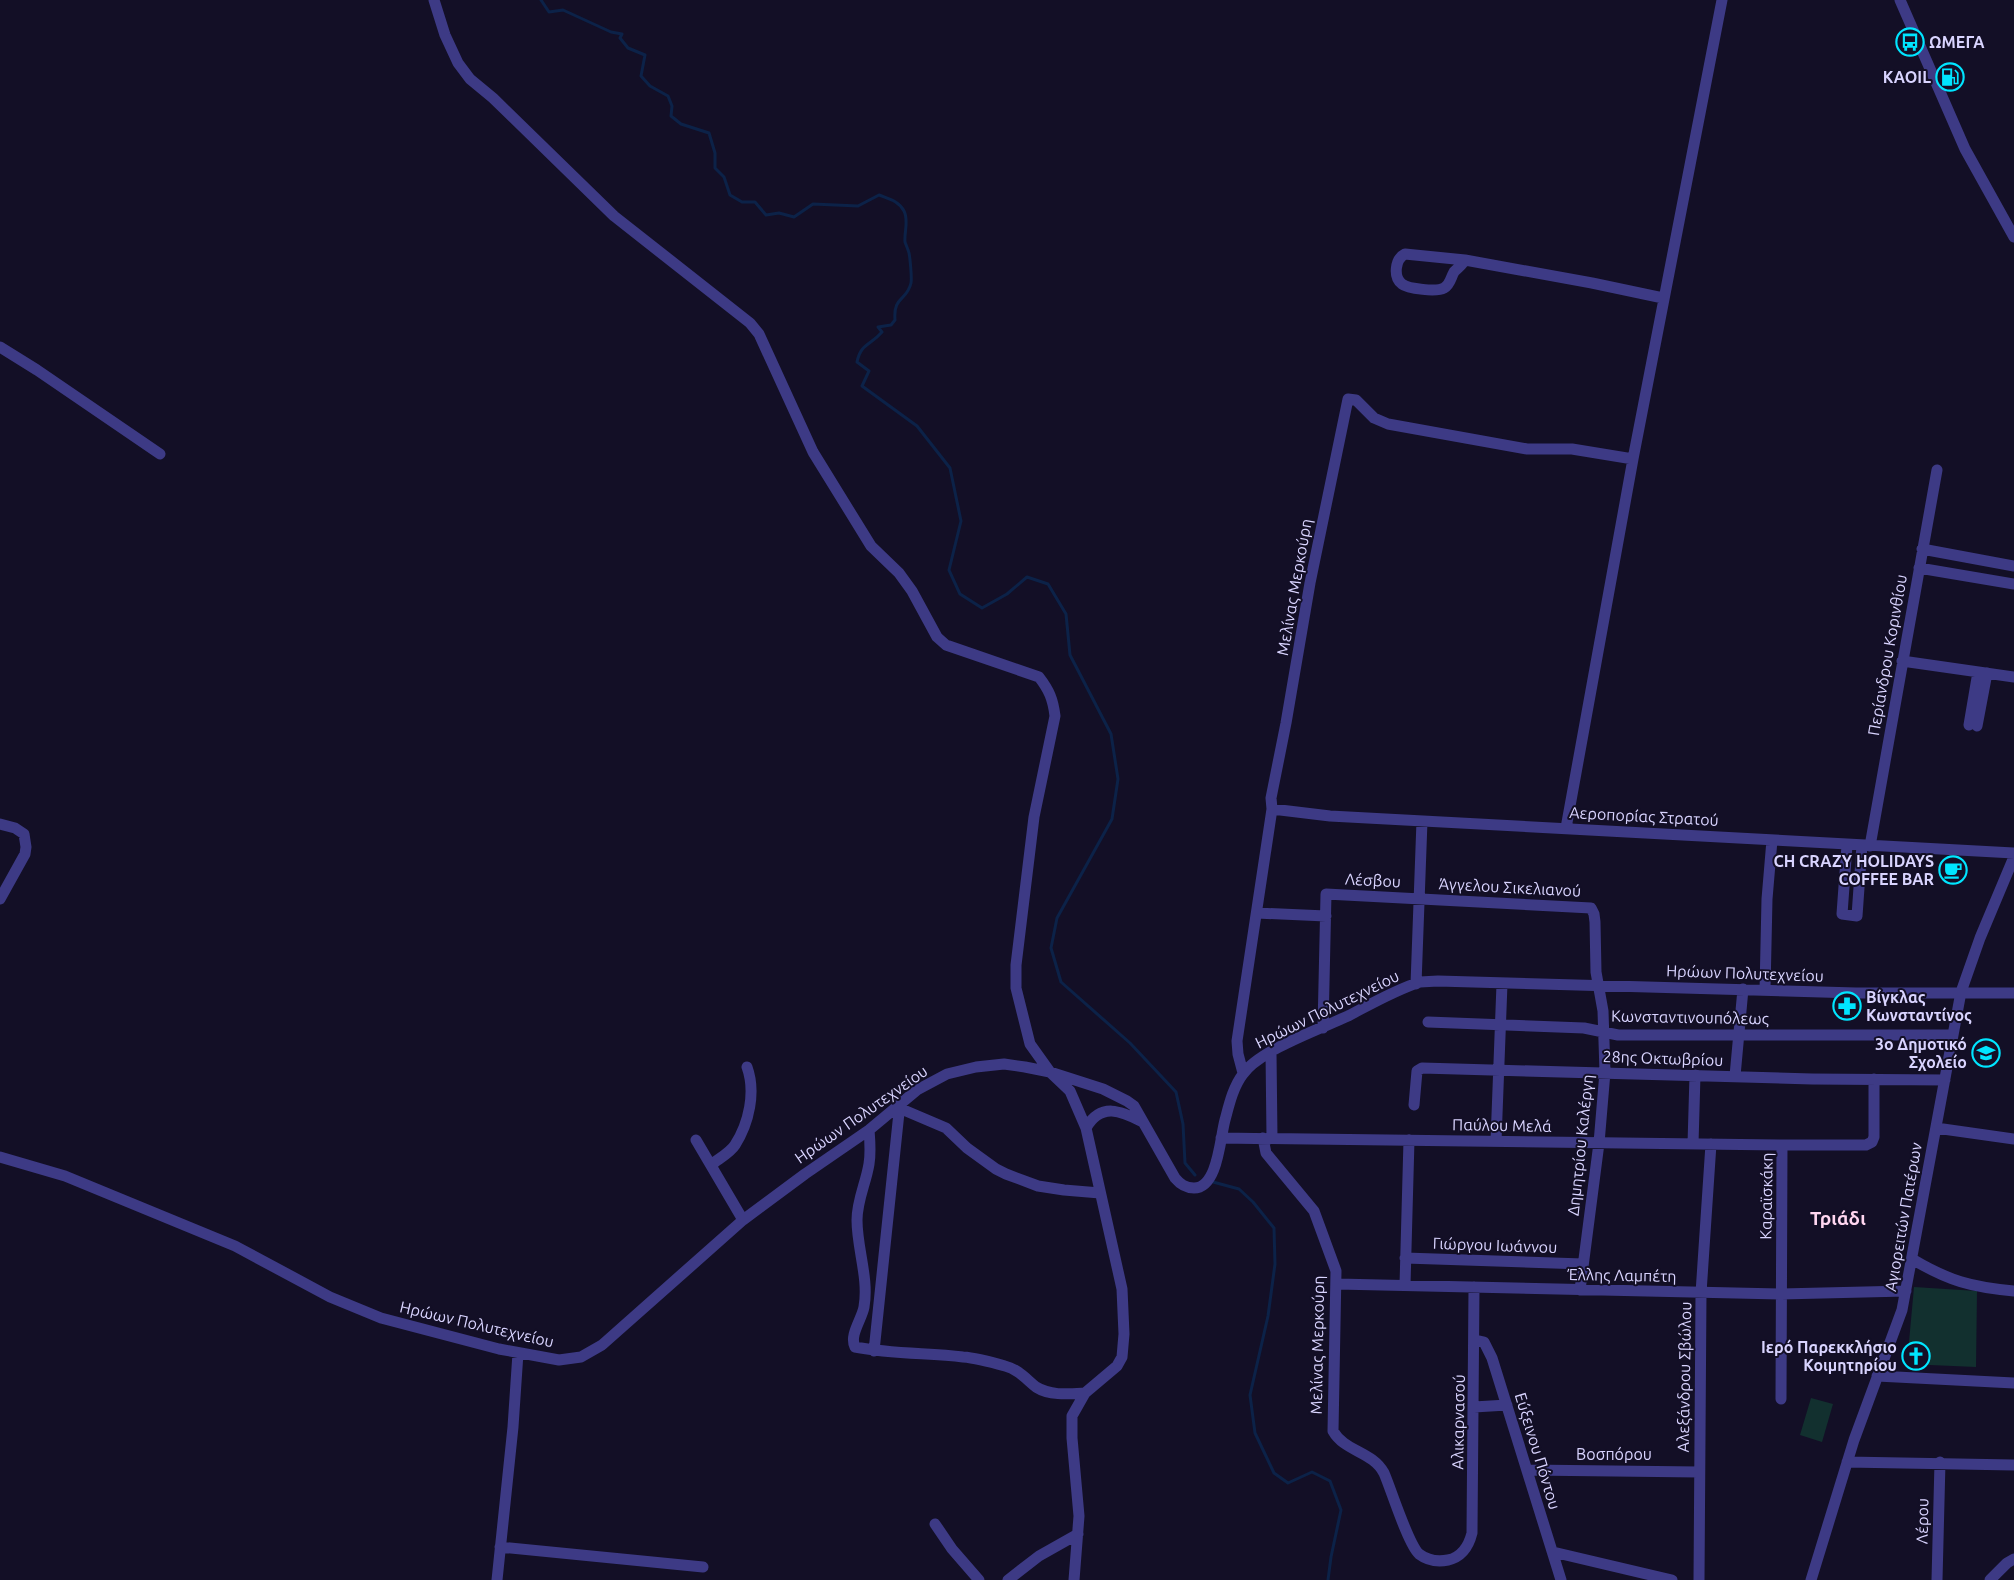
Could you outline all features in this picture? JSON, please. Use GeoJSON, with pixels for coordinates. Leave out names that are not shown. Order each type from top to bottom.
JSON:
{"type":"FeatureCollection","features":[{"type":"Feature","properties":{"kind":"street"},"geometry":{"type":"LineString","coordinates":[[434,0],[445,35],[458,63],[470,79],[493,98],[614,216],[750,324],[759,334],[813,452],[871,546],[899,573],[912,591],[937,638],[946,645],[1039,677],[1048,688],[1054,701],[1055,716],[1034,817],[1016,965],[1016,988],[1030,1044],[1050,1072],[1070,1091],[1086,1128],[1122,1289],[1124,1334],[1122,1358],[1117,1366],[1085,1393],[1072,1416],[1072,1438],[1079,1516],[1074,1580]]}},
{"type":"Feature","properties":{"kind":"street"},"geometry":{"type":"LineString","coordinates":[[1566,828],[1663,298],[1722,0]]}},
{"type":"Feature","properties":{"kind":"street"},"geometry":{"type":"LineString","coordinates":[[1900,0],[1965,149],[2014,237]]}},
{"type":"Feature","properties":{"kind":"street"},"geometry":{"type":"LineString","coordinates":[[1465,260],[1453,273],[1446,287],[1440,290],[1405,286],[1399,281],[1396,273],[1398,262],[1406,254],[1465,260],[1663,298]]}},
{"type":"Feature","properties":{"kind":"street"},"geometry":{"type":"LineString","coordinates":[[0,347],[160,454]]}},
{"type":"Feature","properties":{"kind":"street","name":"Μελίνας Μερκούρη"},"geometry":{"type":"LineString","coordinates":[[1243,1073],[1237,1041],[1272,809],[1271,798],[1310,583],[1348,400],[1356,400],[1374,418],[1388,424],[1527,449],[1572,449],[1633,459]]}},
{"type":"Feature","properties":{"kind":"street","name":"Περίανδρου Κορινθίου"},"geometry":{"type":"LineString","coordinates":[[1847,845],[1842,914],[1857,916],[1866,846],[1937,470]]}},
{"type":"Feature","properties":{"kind":"street"},"geometry":{"type":"LineString","coordinates":[[1922,549],[2014,566]]}},
{"type":"Feature","properties":{"kind":"street"},"geometry":{"type":"LineString","coordinates":[[1919,568],[2014,584]]}},
{"type":"Feature","properties":{"kind":"street"},"geometry":{"type":"LineString","coordinates":[[1902,660],[2014,677]]}},
{"type":"Feature","properties":{"kind":"street"},"geometry":{"type":"LineString","coordinates":[[1973,725],[1983,672]]}},
{"type":"Feature","properties":{"kind":"street","name":"Αεροπορίας Στρατού"},"geometry":{"type":"LineString","coordinates":[[1272,809],[1330,816],[2014,853]]}},
{"type":"Feature","properties":{"kind":"street"},"geometry":{"type":"LineString","coordinates":[[1416,984],[1422,821]]}},
{"type":"Feature","properties":{"kind":"street"},"geometry":{"type":"LineString","coordinates":[[0,824],[15,828],[24,834],[26,847],[25,854],[0,899]]}},
{"type":"Feature","properties":{"kind":"street"},"geometry":{"type":"LineString","coordinates":[[1765,990],[1767,907],[1772,840]]}},
{"type":"Feature","properties":{"kind":"street","name":"Αγιορειτών Πατέρων"},"geometry":{"type":"LineString","coordinates":[[1811,1580],[1847,1462],[1899,1319],[1906,1291],[1961,992],[1980,938],[2014,857]]}},
{"type":"Feature","properties":{"kind":"street","name":"Λέσβου"},"geometry":{"type":"LineString","coordinates":[[1326,916],[1326,894],[1419,898]]}},
{"type":"Feature","properties":{"kind":"street","name":"Άγγελου Σικελιανού"},"geometry":{"type":"LineString","coordinates":[[1419,898],[1589,907],[1594,914]]}},
{"type":"Feature","properties":{"kind":"street"},"geometry":{"type":"LineString","coordinates":[[1257,913],[1326,916],[1323,1028]]}},
{"type":"Feature","properties":{"kind":"street","name":"Δημητρίου Καλέργη"},"geometry":{"type":"LineString","coordinates":[[1580,1290],[1599,1143],[1604,1072],[1603,1005],[1596,966],[1594,914]]}},
{"type":"Feature","properties":{"kind":"street","name":"Ηρώων Πολυτεχνείου"},"geometry":{"type":"LineString","coordinates":[[0,1157],[65,1176],[235,1246],[330,1297],[381,1318],[518,1353],[560,1360],[587,1354],[602,1345],[743,1220],[869,1130],[917,1090],[947,1074],[1004,1064],[1050,1072],[1103,1089],[1134,1106],[1171,1173],[1181,1184],[1197,1188],[1207,1182],[1213,1171],[1233,1094],[1243,1073],[1252,1064],[1271,1052],[1416,984],[1438,981],[1864,993],[2014,993]]}},
{"type":"Feature","properties":{"kind":"street"},"geometry":{"type":"LineString","coordinates":[[1496,1141],[1502,984]]}},
{"type":"Feature","properties":{"kind":"street"},"geometry":{"type":"LineString","coordinates":[[1735,1076],[1743,990]]}},
{"type":"Feature","properties":{"kind":"street","name":"Κωνσταντινουπόλεως"},"geometry":{"type":"LineString","coordinates":[[1428,1022],[1584,1028],[1618,1035],[1952,1036]]}},
{"type":"Feature","properties":{"kind":"street","name":"Μελίνας Μερκούρη"},"geometry":{"type":"LineString","coordinates":[[1271,1052],[1266,1153],[1314,1211],[1334,1265],[1336,1284],[1333,1430],[1344,1444],[1372,1458],[1381,1468],[1417,1552],[1436,1561],[1452,1559],[1462,1554]]}},
{"type":"Feature","properties":{"kind":"street"},"geometry":{"type":"LineString","coordinates":[[711,1165],[734,1147],[749,1115],[751,1078],[747,1067]]}},
{"type":"Feature","properties":{"kind":"street","name":"28ης Οκτωβρίου"},"geometry":{"type":"LineString","coordinates":[[1414,1106],[1416,1072],[1419,1068],[1945,1080]]}},
{"type":"Feature","properties":{"kind":"street"},"geometry":{"type":"LineString","coordinates":[[1693,1144],[1695,1075]]}},
{"type":"Feature","properties":{"kind":"street","name":"Καραϊσκάκη"},"geometry":{"type":"LineString","coordinates":[[1781,1399],[1782,1145],[1870,1144],[1874,1136],[1874,1079]]}},
{"type":"Feature","properties":{"kind":"street"},"geometry":{"type":"LineString","coordinates":[[874,1351],[897,1107],[946,1128],[967,1148],[1006,1174],[1038,1186],[1100,1193]]}},
{"type":"Feature","properties":{"kind":"street"},"geometry":{"type":"LineString","coordinates":[[1086,1128],[1091,1120],[1102,1112],[1124,1112],[1143,1122]]}},
{"type":"Feature","properties":{"kind":"street"},"geometry":{"type":"LineString","coordinates":[[1936,1128],[2014,1139]]}},
{"type":"Feature","properties":{"kind":"street"},"geometry":{"type":"LineString","coordinates":[[869,1130],[871,1146],[869,1166],[860,1198],[857,1218],[864,1282],[864,1306],[853,1342],[856,1347],[874,1351],[965,1357],[1008,1366],[1026,1376],[1036,1386],[1046,1391],[1060,1394],[1085,1393]]}},
{"type":"Feature","properties":{"kind":"street","name":"Παύλου Μελά"},"geometry":{"type":"LineString","coordinates":[[1221,1138],[1782,1145]]}},
{"type":"Feature","properties":{"kind":"street"},"geometry":{"type":"LineString","coordinates":[[696,1140],[743,1220]]}},
{"type":"Feature","properties":{"kind":"street"},"geometry":{"type":"LineString","coordinates":[[1405,1285],[1410,1140]]}},
{"type":"Feature","properties":{"kind":"street","name":"Αλεξάνδρου Σβώλου"},"geometry":{"type":"LineString","coordinates":[[1699,1580],[1701,1293],[1711,1144]]}},
{"type":"Feature","properties":{"kind":"street","name":"Γιώργου Ιωάννου"},"geometry":{"type":"LineString","coordinates":[[1405,1258],[1583,1264]]}},
{"type":"Feature","properties":{"kind":"street"},"geometry":{"type":"LineString","coordinates":[[1912,1259],[1939,1275],[1957,1282],[2014,1291]]}},
{"type":"Feature","properties":{"kind":"street","name":"Έλλης Λαμπέτη"},"geometry":{"type":"LineString","coordinates":[[1336,1284],[1781,1294],[1906,1291]]}},
{"type":"Feature","properties":{"kind":"street","name":"Αλικαρνασού"},"geometry":{"type":"LineString","coordinates":[[1462,1554],[1472,1533],[1474,1287]]}},
{"type":"Feature","properties":{"kind":"street","name":"Εύξεινου Πόντου"},"geometry":{"type":"LineString","coordinates":[[1475,1340],[1484,1342],[1489,1350],[1561,1580]]}},
{"type":"Feature","properties":{"kind":"street"},"geometry":{"type":"LineString","coordinates":[[497,1580],[513,1427],[518,1353]]}},
{"type":"Feature","properties":{"kind":"street"},"geometry":{"type":"LineString","coordinates":[[1877,1376],[2014,1383]]}},
{"type":"Feature","properties":{"kind":"street"},"geometry":{"type":"LineString","coordinates":[[1474,1407],[1507,1405]]}},
{"type":"Feature","properties":{"kind":"street"},"geometry":{"type":"LineString","coordinates":[[1847,1462],[1940,1462],[2014,1465]]}},
{"type":"Feature","properties":{"kind":"street","name":"Λέρου"},"geometry":{"type":"LineString","coordinates":[[1937,1580],[1940,1462]]}},
{"type":"Feature","properties":{"kind":"street","name":"Βοσπόρου"},"geometry":{"type":"LineString","coordinates":[[1528,1470],[1699,1472]]}},
{"type":"Feature","properties":{"kind":"street"},"geometry":{"type":"LineString","coordinates":[[934,1524],[952,1549],[979,1580]]}},
{"type":"Feature","properties":{"kind":"street"},"geometry":{"type":"LineString","coordinates":[[1008,1580],[1039,1556],[1078,1534]]}},
{"type":"Feature","properties":{"kind":"street"},"geometry":{"type":"LineString","coordinates":[[500,1547],[703,1567]]}},
{"type":"Feature","properties":{"kind":"street"},"geometry":{"type":"LineString","coordinates":[[1552,1552],[1672,1580]]}},
{"type":"Feature","properties":{"kind":"street"},"geometry":{"type":"LineString","coordinates":[[1990,1580],[2008,1563],[2014,1560]]}},
{"type":"Feature","properties":{"kind":"green space"},"geometry":{"type":"Polygon","coordinates":[[[1914,1287],[1977,1291],[1976,1367],[1907,1364],[1914,1287]]]}},
{"type":"Feature","properties":{"kind":"green space"},"geometry":{"type":"Polygon","coordinates":[[[1811,1398],[1833,1404],[1822,1442],[1800,1435],[1811,1398]]]}},
{"type":"Feature","properties":{"kind":"waterway"},"geometry":{"type":"LineString","coordinates":[[541,0],[549,12],[563,10],[611,32],[622,34],[620,38],[628,48],[645,55],[641,76],[650,86],[668,96],[672,106],[671,116],[681,124],[709,133],[715,153],[715,168],[724,177],[730,195],[742,202],[755,202],[766,215],[779,213],[794,217],[813,204],[858,206],[879,195],[897,203],[904,211],[906,219],[905,242],[909,252],[911,283],[907,293],[898,302],[895,320],[891,325],[878,327],[882,332],[861,351],[857,362],[869,371],[862,386],[917,426],[950,468],[961,521],[949,570],[960,594],[982,608],[1007,594],[1027,577],[1048,584],[1066,614],[1070,655],[1111,734],[1118,779],[1112,819],[1057,918],[1051,948],[1061,982],[1130,1043],[1176,1092],[1183,1124],[1185,1163],[1195,1175]]}},
{"type":"Feature","properties":{"kind":"waterway"},"geometry":{"type":"LineString","coordinates":[[1213,1182],[1239,1189],[1253,1202],[1274,1228],[1275,1264],[1268,1316],[1250,1395],[1255,1433],[1274,1473],[1288,1483],[1312,1472],[1330,1481],[1341,1510],[1328,1580]]}},
{"type":"Feature","properties":{"kind":"place","name":"ΩΜΕΓΑ"},"geometry":{"type":"Point","coordinates":[1910,42]}},
{"type":"Feature","properties":{"kind":"place","name":"KAOIL"},"geometry":{"type":"Point","coordinates":[1950,77]}},
{"type":"Feature","properties":{"kind":"place","name":"CH CRAZY HOLIDAYS COFFEE BAR"},"geometry":{"type":"Point","coordinates":[1953,870]}},
{"type":"Feature","properties":{"kind":"place","name":"Βίγκλας Κωνσταντίνος"},"geometry":{"type":"Point","coordinates":[1847,1006]}},
{"type":"Feature","properties":{"kind":"place","name":"3ο Δημοτικό Σχολείο"},"geometry":{"type":"Point","coordinates":[1986,1053]}},
{"type":"Feature","properties":{"kind":"place","name":"Ιερό Παρεκκλήσιο Κοιμητηρίου"},"geometry":{"type":"Point","coordinates":[1916,1356]}},
{"type":"Feature","properties":{"kind":"district","name":"Τριάδι"},"geometry":{"type":"Point","coordinates":[1838,1218]}}]}
